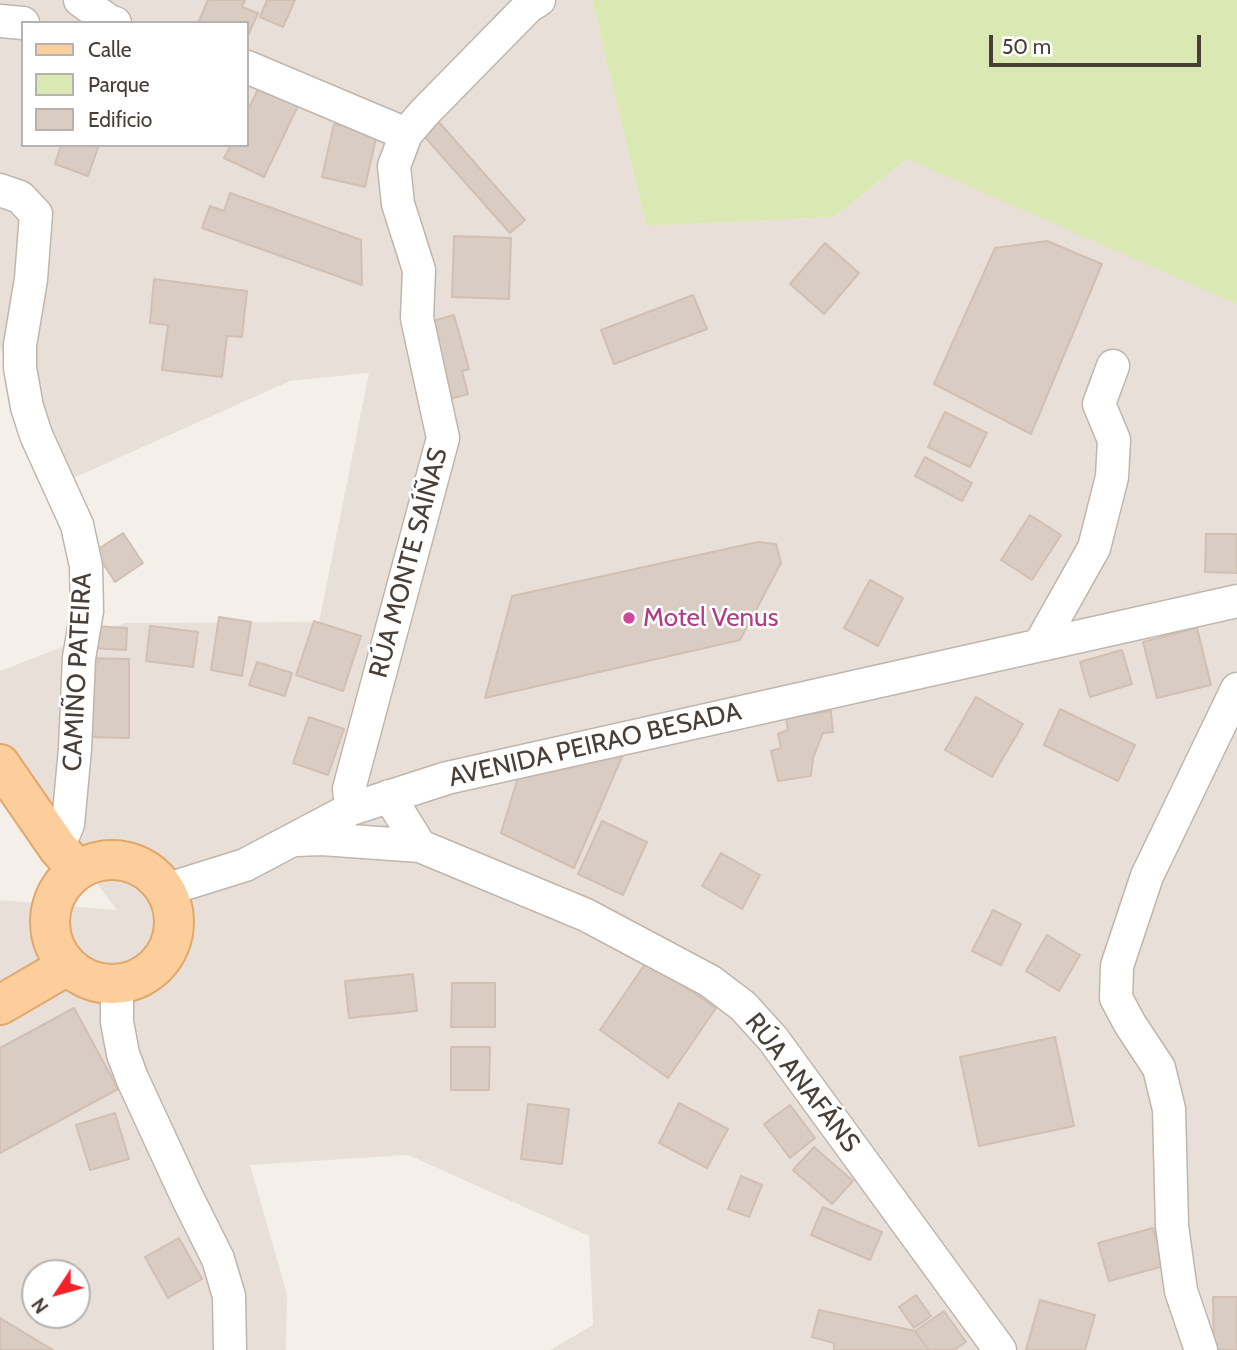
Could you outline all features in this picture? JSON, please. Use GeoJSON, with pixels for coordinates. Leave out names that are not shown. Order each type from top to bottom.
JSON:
{"type":"FeatureCollection","features":[{"type":"Feature","properties":{"kind":"main road"},"geometry":{"type":"LineString","coordinates":[[0,764],[68,859],[64,882],[50,915],[51,934],[57,951],[67,966],[85,979],[117,985],[137,980],[155,968],[168,951],[174,931],[174,910],[166,890],[153,875],[136,864],[116,860],[96,862],[68,859]]}},
{"type":"Feature","properties":{"kind":"main road"},"geometry":{"type":"LineString","coordinates":[[0,1005],[67,966]]}},
{"type":"Feature","properties":{"kind":"street"},"geometry":{"type":"LineString","coordinates":[[80,0],[111,21]]}},
{"type":"Feature","properties":{"kind":"street","name":"RÚA MONTE SAÍÑAS"},"geometry":{"type":"LineString","coordinates":[[351,809],[349,789],[443,438],[417,318],[419,270],[398,204],[394,166],[406,134],[528,6],[538,0]]}},
{"type":"Feature","properties":{"kind":"street"},"geometry":{"type":"LineString","coordinates":[[0,21],[21,23]]}},
{"type":"Feature","properties":{"kind":"street"},"geometry":{"type":"LineString","coordinates":[[248,67],[406,134]]}},
{"type":"Feature","properties":{"kind":"street","name":"CAMIÑO PATEIRA"},"geometry":{"type":"LineString","coordinates":[[0,190],[20,197],[36,214],[31,279],[20,345],[20,368],[27,407],[36,435],[77,525],[86,566],[87,611],[79,658],[68,859]]}},
{"type":"Feature","properties":{"kind":"street"},"geometry":{"type":"LineString","coordinates":[[1040,643],[1094,548],[1112,477],[1114,440],[1099,404],[1113,366]]}},
{"type":"Feature","properties":{"kind":"street","name":"AVENIDA PEIRAO BESADA"},"geometry":{"type":"LineString","coordinates":[[166,890],[245,865],[351,809],[479,770],[1237,601]]}},
{"type":"Feature","properties":{"kind":"street"},"geometry":{"type":"LineString","coordinates":[[1201,1350],[1181,1292],[1172,1226],[1169,1109],[1158,1068],[1116,998],[1117,966],[1147,876],[1237,689]]}},
{"type":"Feature","properties":{"kind":"street"},"geometry":{"type":"LineString","coordinates":[[389,796],[420,846]]}},
{"type":"Feature","properties":{"kind":"street","name":"RÚA ANAFÁNS"},"geometry":{"type":"LineString","coordinates":[[288,841],[322,839],[420,846],[586,915],[710,981],[743,1006],[773,1038],[1000,1350]]}},
{"type":"Feature","properties":{"kind":"street"},"geometry":{"type":"LineString","coordinates":[[117,985],[117,1022],[123,1054],[132,1079],[218,1259],[229,1296],[230,1350]]}},
{"type":"Feature","properties":{"kind":"shaded area"},"geometry":{"type":"Polygon","coordinates":[[[0,0],[592,0],[646,226],[834,217],[907,159],[1237,281],[1237,1350],[550,1350],[593,1325],[589,1236],[408,1155],[250,1165],[287,1294],[286,1350],[0,1350],[0,900],[117,910],[0,756],[0,671],[125,623],[319,622],[369,373],[290,381],[58,485],[0,348],[0,0]]]}},
{"type":"Feature","properties":{"kind":"green space"},"geometry":{"type":"Polygon","coordinates":[[[592,0],[1237,0],[1237,304],[907,159],[834,217],[646,226],[592,0]]]}},
{"type":"Feature","properties":{"kind":"building"},"geometry":{"type":"Polygon","coordinates":[[[208,0],[245,0],[242,7],[258,13],[248,36],[248,21],[199,21],[208,0]]]}},
{"type":"Feature","properties":{"kind":"building"},"geometry":{"type":"Polygon","coordinates":[[[267,0],[295,0],[283,27],[260,17],[267,0]]]}},
{"type":"Feature","properties":{"kind":"building"},"geometry":{"type":"Polygon","coordinates":[[[259,87],[298,106],[264,177],[224,158],[230,147],[248,147],[248,110],[259,87]]]}},
{"type":"Feature","properties":{"kind":"building"},"geometry":{"type":"Polygon","coordinates":[[[438,121],[525,220],[510,233],[423,135],[438,121]]]}},
{"type":"Feature","properties":{"kind":"building"},"geometry":{"type":"Polygon","coordinates":[[[334,124],[377,134],[365,187],[322,177],[334,124]]]}},
{"type":"Feature","properties":{"kind":"building"},"geometry":{"type":"Polygon","coordinates":[[[60,147],[98,147],[88,176],[55,164],[60,147]]]}},
{"type":"Feature","properties":{"kind":"building"},"geometry":{"type":"Polygon","coordinates":[[[230,193],[361,240],[362,285],[202,228],[210,206],[224,211],[230,193]]]}},
{"type":"Feature","properties":{"kind":"building"},"geometry":{"type":"Polygon","coordinates":[[[454,236],[511,238],[509,299],[452,297],[454,236]]]}},
{"type":"Feature","properties":{"kind":"building"},"geometry":{"type":"Polygon","coordinates":[[[1047,241],[1102,264],[1031,434],[934,384],[995,248],[1047,241]]]}},
{"type":"Feature","properties":{"kind":"building"},"geometry":{"type":"Polygon","coordinates":[[[825,243],[859,273],[824,314],[790,284],[825,243]]]}},
{"type":"Feature","properties":{"kind":"building"},"geometry":{"type":"Polygon","coordinates":[[[154,279],[247,291],[242,337],[227,336],[222,377],[162,370],[168,325],[150,323],[154,279]]]}},
{"type":"Feature","properties":{"kind":"building"},"geometry":{"type":"Polygon","coordinates":[[[693,295],[707,329],[614,364],[601,330],[693,295]]]}},
{"type":"Feature","properties":{"kind":"building"},"geometry":{"type":"Polygon","coordinates":[[[454,315],[469,369],[462,371],[468,394],[450,399],[429,322],[454,315]]]}},
{"type":"Feature","properties":{"kind":"building"},"geometry":{"type":"Polygon","coordinates":[[[945,412],[987,433],[970,467],[928,447],[945,412]]]}},
{"type":"Feature","properties":{"kind":"building"},"geometry":{"type":"Polygon","coordinates":[[[925,457],[972,483],[962,501],[915,476],[925,457]]]}},
{"type":"Feature","properties":{"kind":"building"},"geometry":{"type":"Polygon","coordinates":[[[1030,515],[1061,535],[1032,580],[1001,560],[1030,515]]]}},
{"type":"Feature","properties":{"kind":"building"},"geometry":{"type":"Polygon","coordinates":[[[123,533],[143,563],[115,582],[95,551],[123,533]]]}},
{"type":"Feature","properties":{"kind":"building"},"geometry":{"type":"Polygon","coordinates":[[[1206,534],[1237,534],[1237,573],[1205,572],[1206,534]]]}},
{"type":"Feature","properties":{"kind":"building","name":"Motel Venus"},"geometry":{"type":"Polygon","coordinates":[[[758,542],[776,544],[781,563],[740,640],[485,698],[512,596],[758,542]]]}},
{"type":"Feature","properties":{"kind":"building"},"geometry":{"type":"Polygon","coordinates":[[[870,580],[903,598],[878,646],[844,628],[870,580]]]}},
{"type":"Feature","properties":{"kind":"building"},"geometry":{"type":"Polygon","coordinates":[[[219,617],[251,622],[242,676],[211,670],[219,617]]]}},
{"type":"Feature","properties":{"kind":"building"},"geometry":{"type":"Polygon","coordinates":[[[314,621],[361,636],[343,691],[296,675],[314,621]]]}},
{"type":"Feature","properties":{"kind":"building"},"geometry":{"type":"Polygon","coordinates":[[[94,626],[127,628],[126,650],[92,648],[94,626]]]}},
{"type":"Feature","properties":{"kind":"building"},"geometry":{"type":"Polygon","coordinates":[[[150,626],[198,632],[193,667],[146,661],[150,626]]]}},
{"type":"Feature","properties":{"kind":"building"},"geometry":{"type":"Polygon","coordinates":[[[1197,628],[1211,685],[1157,698],[1143,642],[1197,628]]]}},
{"type":"Feature","properties":{"kind":"building"},"geometry":{"type":"Polygon","coordinates":[[[1122,650],[1132,684],[1090,697],[1080,662],[1122,650]]]}},
{"type":"Feature","properties":{"kind":"building"},"geometry":{"type":"Polygon","coordinates":[[[85,658],[129,659],[129,738],[85,737],[85,658]]]}},
{"type":"Feature","properties":{"kind":"building"},"geometry":{"type":"Polygon","coordinates":[[[257,662],[292,673],[285,696],[249,685],[257,662]]]}},
{"type":"Feature","properties":{"kind":"building"},"geometry":{"type":"Polygon","coordinates":[[[976,697],[1023,724],[992,777],[945,750],[976,697]]]}},
{"type":"Feature","properties":{"kind":"building"},"geometry":{"type":"Polygon","coordinates":[[[1060,709],[1135,745],[1118,781],[1044,745],[1060,709]]]}},
{"type":"Feature","properties":{"kind":"building"},"geometry":{"type":"Polygon","coordinates":[[[831,711],[833,732],[823,733],[813,758],[811,776],[778,781],[771,751],[781,748],[778,734],[788,730],[786,718],[831,711]]]}},
{"type":"Feature","properties":{"kind":"building"},"geometry":{"type":"Polygon","coordinates":[[[309,717],[344,729],[328,775],[293,763],[309,717]]]}},
{"type":"Feature","properties":{"kind":"building"},"geometry":{"type":"Polygon","coordinates":[[[625,750],[574,868],[501,833],[519,774],[625,750]]]}},
{"type":"Feature","properties":{"kind":"building"},"geometry":{"type":"Polygon","coordinates":[[[602,821],[647,842],[623,895],[578,874],[602,821]]]}},
{"type":"Feature","properties":{"kind":"building"},"geometry":{"type":"Polygon","coordinates":[[[721,853],[760,875],[742,909],[702,886],[721,853]]]}},
{"type":"Feature","properties":{"kind":"building"},"geometry":{"type":"Polygon","coordinates":[[[993,910],[1021,924],[1001,965],[972,951],[993,910]]]}},
{"type":"Feature","properties":{"kind":"building"},"geometry":{"type":"Polygon","coordinates":[[[1047,935],[1080,955],[1059,991],[1026,971],[1047,935]]]}},
{"type":"Feature","properties":{"kind":"building"},"geometry":{"type":"Polygon","coordinates":[[[647,961],[716,1008],[668,1078],[600,1030],[647,961]]]}},
{"type":"Feature","properties":{"kind":"building"},"geometry":{"type":"Polygon","coordinates":[[[413,974],[417,1011],[349,1018],[345,981],[413,974]]]}},
{"type":"Feature","properties":{"kind":"building"},"geometry":{"type":"Polygon","coordinates":[[[452,983],[495,983],[495,1027],[451,1027],[452,983]]]}},
{"type":"Feature","properties":{"kind":"building"},"geometry":{"type":"Polygon","coordinates":[[[74,1008],[118,1089],[0,1153],[0,1048],[74,1008]]]}},
{"type":"Feature","properties":{"kind":"building"},"geometry":{"type":"Polygon","coordinates":[[[1055,1037],[1074,1126],[979,1146],[960,1057],[1055,1037]]]}},
{"type":"Feature","properties":{"kind":"building"},"geometry":{"type":"Polygon","coordinates":[[[451,1047],[490,1047],[489,1090],[451,1090],[451,1047]]]}},
{"type":"Feature","properties":{"kind":"building"},"geometry":{"type":"Polygon","coordinates":[[[679,1103],[728,1129],[707,1168],[659,1143],[679,1103]]]}},
{"type":"Feature","properties":{"kind":"building"},"geometry":{"type":"Polygon","coordinates":[[[528,1104],[569,1109],[562,1164],[521,1159],[528,1104]]]}},
{"type":"Feature","properties":{"kind":"building"},"geometry":{"type":"Polygon","coordinates":[[[790,1105],[815,1138],[790,1158],[764,1124],[790,1105]]]}},
{"type":"Feature","properties":{"kind":"building"},"geometry":{"type":"Polygon","coordinates":[[[115,1113],[129,1159],[90,1170],[76,1125],[115,1113]]]}},
{"type":"Feature","properties":{"kind":"building"},"geometry":{"type":"Polygon","coordinates":[[[814,1147],[853,1181],[832,1204],[793,1170],[814,1147]]]}},
{"type":"Feature","properties":{"kind":"building"},"geometry":{"type":"Polygon","coordinates":[[[741,1176],[762,1185],[749,1217],[728,1209],[741,1176]]]}},
{"type":"Feature","properties":{"kind":"building"},"geometry":{"type":"Polygon","coordinates":[[[823,1207],[882,1232],[870,1260],[811,1235],[823,1207]]]}},
{"type":"Feature","properties":{"kind":"building"},"geometry":{"type":"Polygon","coordinates":[[[1153,1228],[1164,1266],[1109,1281],[1098,1243],[1153,1228]]]}},
{"type":"Feature","properties":{"kind":"building"},"geometry":{"type":"Polygon","coordinates":[[[179,1238],[202,1279],[168,1298],[145,1257],[179,1238]]]}},
{"type":"Feature","properties":{"kind":"building"},"geometry":{"type":"Polygon","coordinates":[[[916,1295],[931,1316],[914,1328],[899,1307],[916,1295]]]}},
{"type":"Feature","properties":{"kind":"building"},"geometry":{"type":"Polygon","coordinates":[[[1213,1297],[1237,1297],[1237,1350],[1214,1350],[1213,1297]]]}},
{"type":"Feature","properties":{"kind":"building"},"geometry":{"type":"Polygon","coordinates":[[[1040,1300],[1095,1315],[1085,1350],[1026,1350],[1040,1300]]]}},
{"type":"Feature","properties":{"kind":"building"},"geometry":{"type":"Polygon","coordinates":[[[819,1310],[915,1331],[929,1350],[834,1350],[834,1343],[812,1337],[819,1310]]]}},
{"type":"Feature","properties":{"kind":"building"},"geometry":{"type":"Polygon","coordinates":[[[944,1311],[966,1342],[954,1350],[929,1350],[915,1331],[944,1311]]]}},
{"type":"Feature","properties":{"kind":"building"},"geometry":{"type":"Polygon","coordinates":[[[0,1318],[53,1350],[0,1350],[0,1318]]]}},
{"type":"Feature","properties":{"kind":"place","name":"Motel Venus"},"geometry":{"type":"Point","coordinates":[629,618]}}]}
